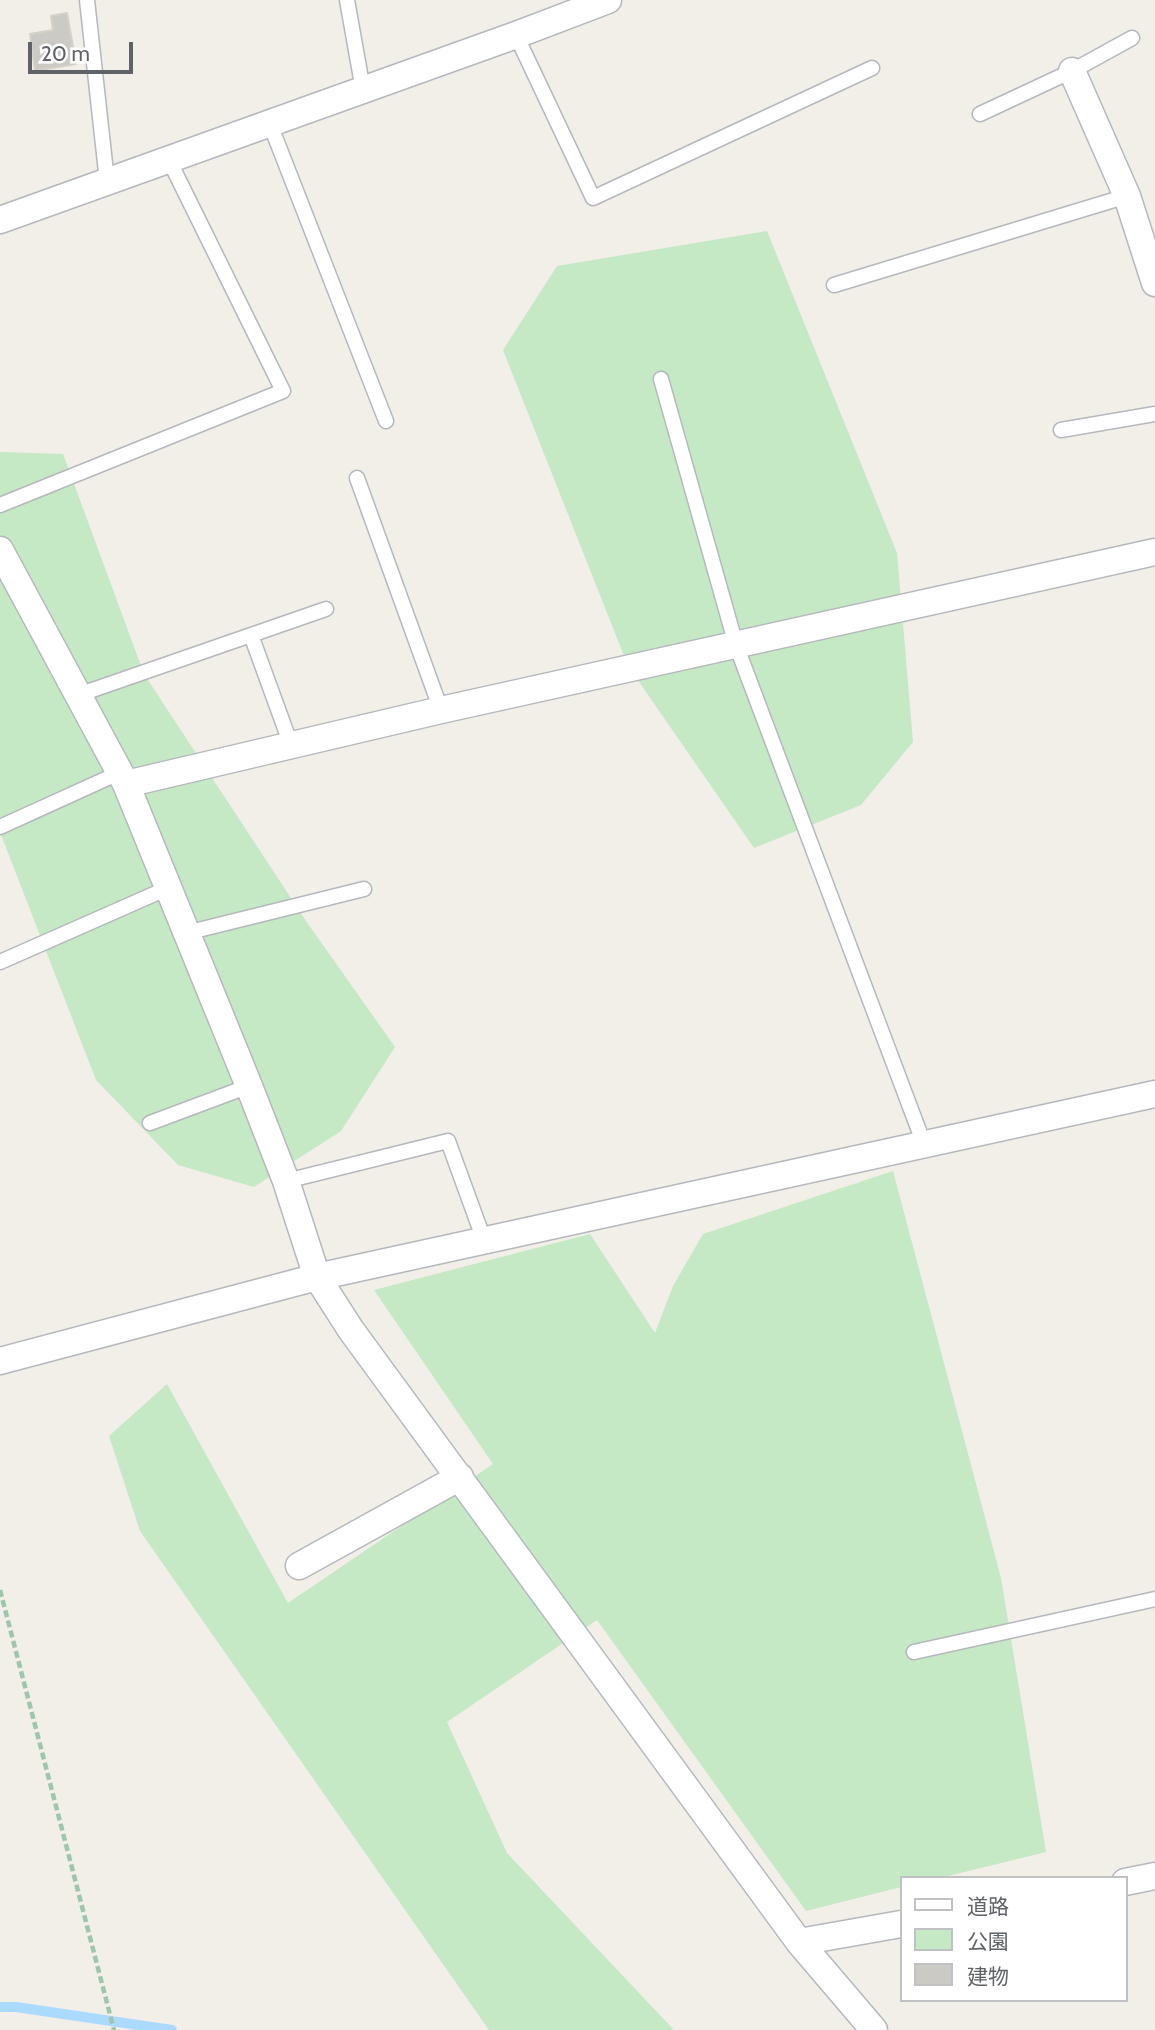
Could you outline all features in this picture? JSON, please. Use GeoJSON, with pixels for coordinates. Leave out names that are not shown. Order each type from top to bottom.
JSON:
{"type":"FeatureCollection","features":[{"type":"Feature","properties":{"kind":"street"},"geometry":{"type":"LineString","coordinates":[[0,220],[608,0]]}},
{"type":"Feature","properties":{"kind":"street"},"geometry":{"type":"LineString","coordinates":[[1072,71],[1127,196],[1155,284]]}},
{"type":"Feature","properties":{"kind":"street"},"geometry":{"type":"LineString","coordinates":[[0,550],[124,778],[286,1181],[317,1277],[351,1330],[800,1942],[874,2030]]}},
{"type":"Feature","properties":{"kind":"street"},"geometry":{"type":"LineString","coordinates":[[124,778],[291,745],[1155,552]]}},
{"type":"Feature","properties":{"kind":"street"},"geometry":{"type":"LineString","coordinates":[[0,1361],[317,1277],[1155,1094]]}},
{"type":"Feature","properties":{"kind":"street"},"geometry":{"type":"LineString","coordinates":[[299,1566],[460,1477]]}},
{"type":"Feature","properties":{"kind":"street"},"geometry":{"type":"LineString","coordinates":[[1127,1882],[1155,1876]]}},
{"type":"Feature","properties":{"kind":"street"},"geometry":{"type":"LineString","coordinates":[[800,1942],[900,1924]]}},
{"type":"Feature","properties":{"kind":"lane"},"geometry":{"type":"LineString","coordinates":[[87,0],[107,181]]}},
{"type":"Feature","properties":{"kind":"lane"},"geometry":{"type":"LineString","coordinates":[[347,0],[363,90]]}},
{"type":"Feature","properties":{"kind":"lane"},"geometry":{"type":"LineString","coordinates":[[516,35],[593,198],[872,68]]}},
{"type":"Feature","properties":{"kind":"lane"},"geometry":{"type":"LineString","coordinates":[[980,114],[1072,71],[1132,38]]}},
{"type":"Feature","properties":{"kind":"lane"},"geometry":{"type":"LineString","coordinates":[[270,124],[386,421]]}},
{"type":"Feature","properties":{"kind":"lane"},"geometry":{"type":"LineString","coordinates":[[0,505],[284,391],[169,160]]}},
{"type":"Feature","properties":{"kind":"lane"},"geometry":{"type":"LineString","coordinates":[[834,285],[1127,196]]}},
{"type":"Feature","properties":{"kind":"lane"},"geometry":{"type":"LineString","coordinates":[[661,379],[736,645],[924,1144]]}},
{"type":"Feature","properties":{"kind":"lane"},"geometry":{"type":"LineString","coordinates":[[1061,430],[1155,414]]}},
{"type":"Feature","properties":{"kind":"lane"},"geometry":{"type":"LineString","coordinates":[[357,478],[441,710]]}},
{"type":"Feature","properties":{"kind":"lane"},"geometry":{"type":"LineString","coordinates":[[78,695],[326,609]]}},
{"type":"Feature","properties":{"kind":"lane"},"geometry":{"type":"LineString","coordinates":[[251,635],[291,745]]}},
{"type":"Feature","properties":{"kind":"lane"},"geometry":{"type":"LineString","coordinates":[[0,827],[124,778]]}},
{"type":"Feature","properties":{"kind":"lane"},"geometry":{"type":"LineString","coordinates":[[0,962],[168,888]]}},
{"type":"Feature","properties":{"kind":"lane"},"geometry":{"type":"LineString","coordinates":[[186,933],[364,889]]}},
{"type":"Feature","properties":{"kind":"lane"},"geometry":{"type":"LineString","coordinates":[[150,1123],[249,1086]]}},
{"type":"Feature","properties":{"kind":"lane"},"geometry":{"type":"LineString","coordinates":[[286,1181],[448,1141],[484,1240]]}},
{"type":"Feature","properties":{"kind":"lane"},"geometry":{"type":"LineString","coordinates":[[915,1652],[1155,1599]]}},
{"type":"Feature","properties":{"kind":"path"},"geometry":{"type":"LineString","coordinates":[[0,1590],[114,2030]]}},
{"type":"Feature","properties":{"kind":"green space"},"geometry":{"type":"Polygon","coordinates":[[[767,231],[897,553],[913,742],[861,805],[754,848],[628,666],[503,350],[557,266],[767,231]]]}},
{"type":"Feature","properties":{"kind":"green space"},"geometry":{"type":"Polygon","coordinates":[[[0,452],[63,454],[144,674],[306,921],[395,1047],[341,1131],[254,1187],[178,1165],[96,1080],[0,832],[0,452]]]}},
{"type":"Feature","properties":{"kind":"green space"},"geometry":{"type":"Polygon","coordinates":[[[893,1171],[1001,1578],[1046,1852],[948,1876],[900,1876],[900,1887],[806,1911],[597,1620],[447,1722],[507,1853],[674,2030],[489,2030],[140,1531],[109,1436],[167,1384],[288,1603],[493,1464],[374,1290],[590,1234],[655,1333],[673,1286],[703,1234],[893,1171]]]}},
{"type":"Feature","properties":{"kind":"building"},"geometry":{"type":"Polygon","coordinates":[[[67,13],[76,64],[35,71],[30,34],[53,30],[51,16],[67,13]]]}},
{"type":"Feature","properties":{"kind":"waterway"},"geometry":{"type":"LineString","coordinates":[[0,2007],[16,2007],[172,2030]]}}]}
